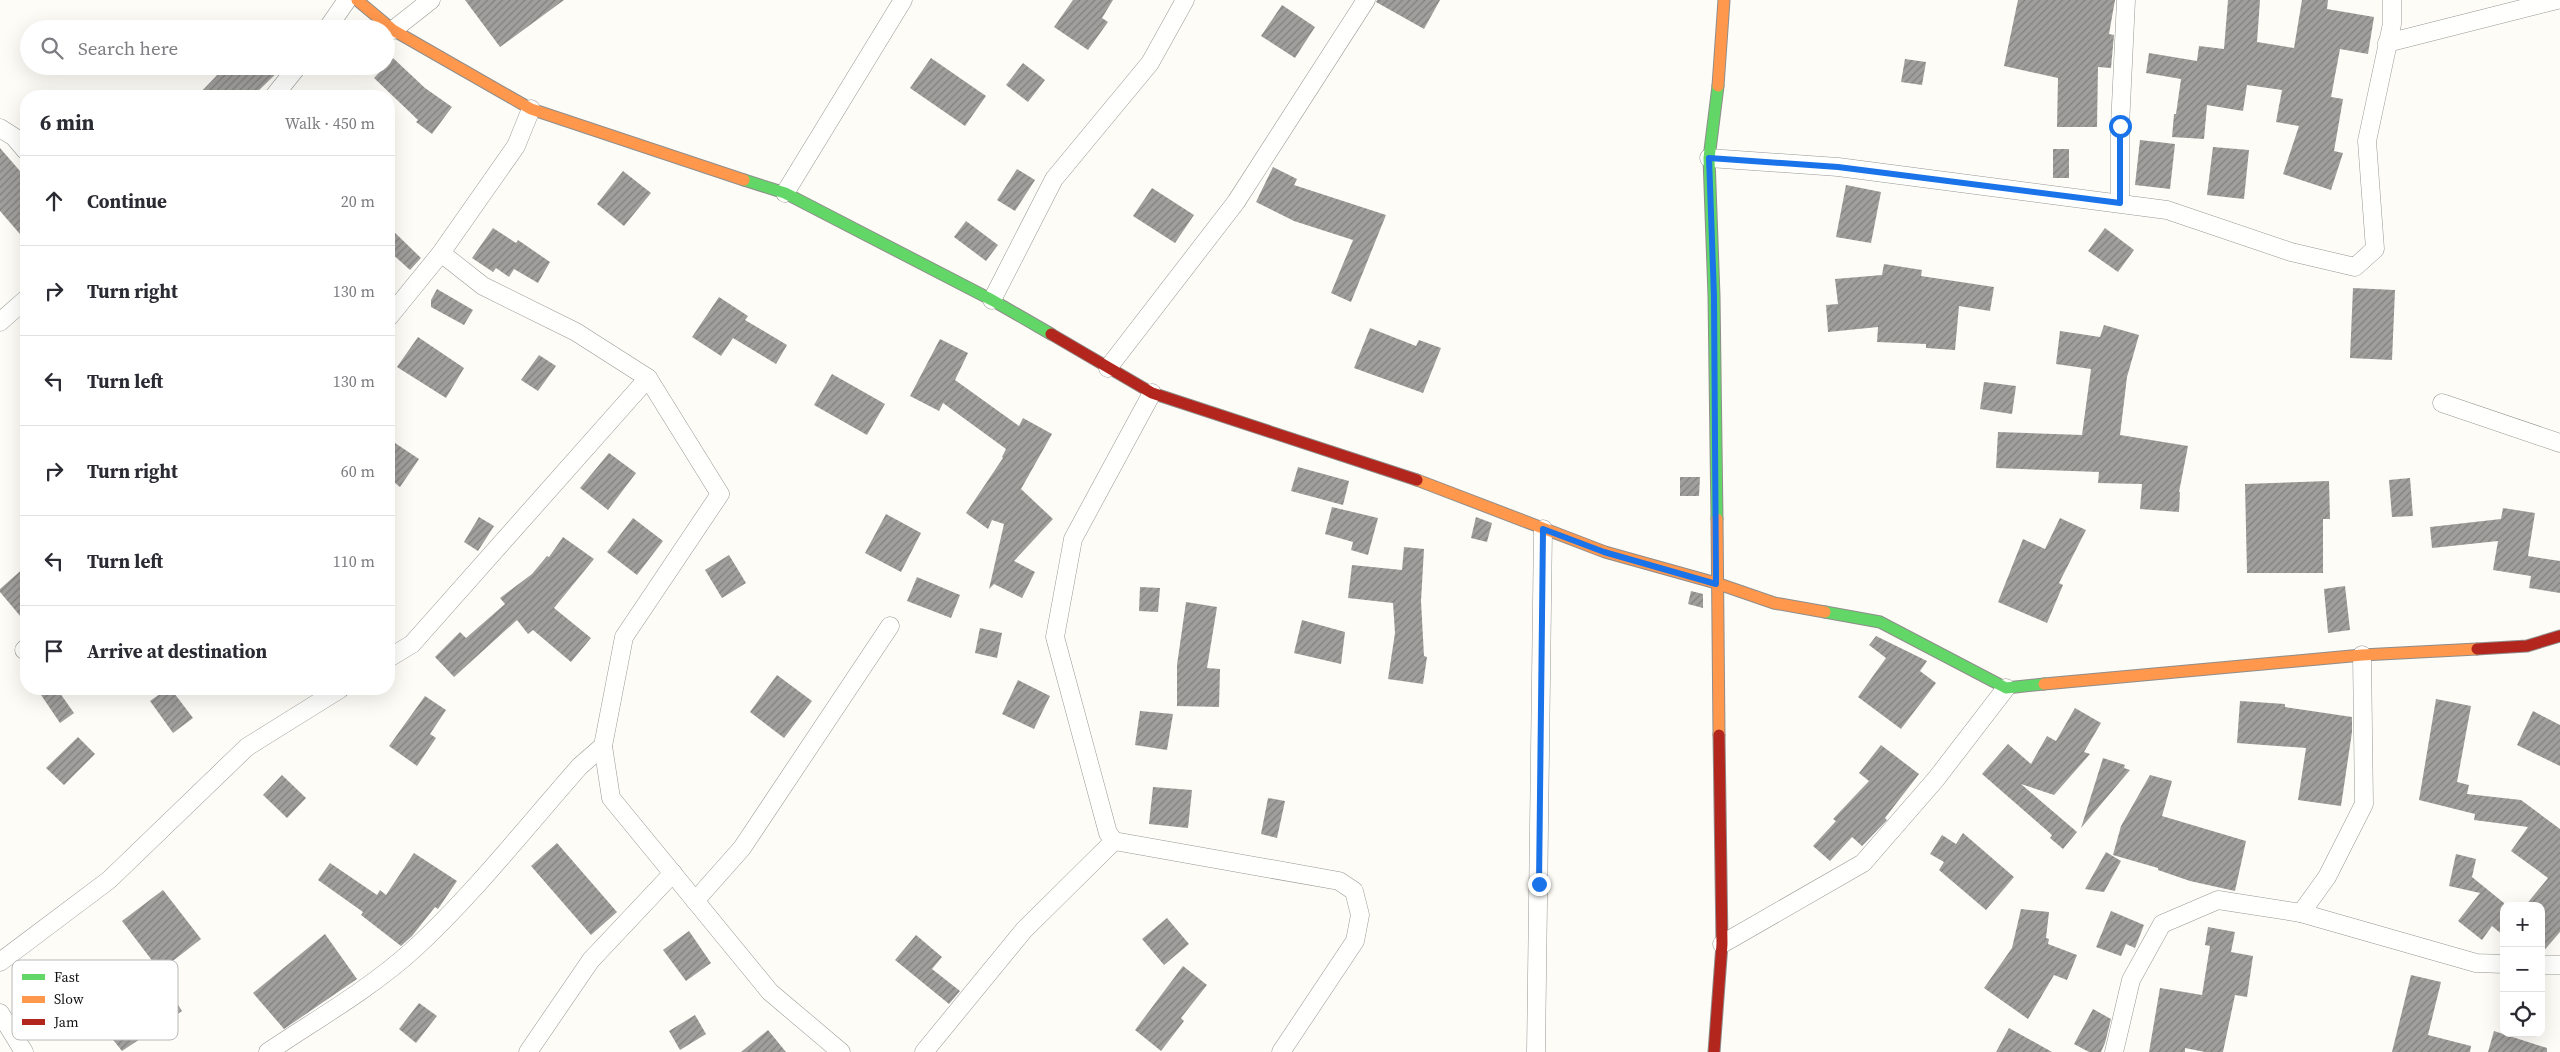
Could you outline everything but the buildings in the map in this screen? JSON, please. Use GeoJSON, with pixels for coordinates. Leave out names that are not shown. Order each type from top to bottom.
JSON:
{"type":"FeatureCollection","features":[{"type":"Feature","properties":{"kind":"street"},"geometry":{"type":"LineString","coordinates":[[333,20],[347,0]]}},
{"type":"Feature","properties":{"kind":"street"},"geometry":{"type":"LineString","coordinates":[[358,0],[381,20]]}},
{"type":"Feature","properties":{"kind":"street"},"geometry":{"type":"LineString","coordinates":[[395,28],[431,0]]}},
{"type":"Feature","properties":{"kind":"street"},"geometry":{"type":"LineString","coordinates":[[785,193],[903,0]]}},
{"type":"Feature","properties":{"kind":"street"},"geometry":{"type":"LineString","coordinates":[[992,300],[1054,179],[1150,63],[1185,0]]}},
{"type":"Feature","properties":{"kind":"street"},"geometry":{"type":"LineString","coordinates":[[1108,368],[1236,202],[1366,0]]}},
{"type":"Feature","properties":{"kind":"street"},"geometry":{"type":"LineString","coordinates":[[1714,1052],[1722,944],[1716,584],[1714,296],[1709,158],[1720,71],[1724,0]]}},
{"type":"Feature","properties":{"kind":"street"},"geometry":{"type":"LineString","coordinates":[[2120,203],[2120,126],[2126,0]]}},
{"type":"Feature","properties":{"kind":"street"},"geometry":{"type":"LineString","coordinates":[[1709,158],[1838,167],[2167,210],[2291,252],[2355,267],[2375,249],[2368,141],[2392,24],[2392,0]]}},
{"type":"Feature","properties":{"kind":"street"},"geometry":{"type":"LineString","coordinates":[[2387,43],[2557,0]]}},
{"type":"Feature","properties":{"kind":"street"},"geometry":{"type":"LineString","coordinates":[[395,31],[532,109],[785,193],[992,300],[1152,393],[1444,489],[1604,552],[1716,584],[1774,603],[1880,622],[2006,688],[2362,655],[2527,646],[2560,636]]}},
{"type":"Feature","properties":{"kind":"street"},"geometry":{"type":"LineString","coordinates":[[279,90],[291,75]]}},
{"type":"Feature","properties":{"kind":"street"},"geometry":{"type":"LineString","coordinates":[[395,310],[441,253],[516,146],[532,109]]}},
{"type":"Feature","properties":{"kind":"street"},"geometry":{"type":"LineString","coordinates":[[0,128],[14,137],[20,144]]}},
{"type":"Feature","properties":{"kind":"street"},"geometry":{"type":"LineString","coordinates":[[441,253],[483,286],[576,332],[648,378],[720,494],[624,637],[603,746],[611,798],[770,992],[841,1052]]}},
{"type":"Feature","properties":{"kind":"street"},"geometry":{"type":"LineString","coordinates":[[0,322],[20,304]]}},
{"type":"Feature","properties":{"kind":"street"},"geometry":{"type":"LineString","coordinates":[[395,654],[412,644],[648,378]]}},
{"type":"Feature","properties":{"kind":"street"},"geometry":{"type":"LineString","coordinates":[[1152,393],[1073,539],[1055,637],[1108,833],[1114,841],[1339,881],[1354,891],[1360,915],[1354,941],[1281,1052]]}},
{"type":"Feature","properties":{"kind":"street"},"geometry":{"type":"LineString","coordinates":[[2442,403],[2560,443]]}},
{"type":"Feature","properties":{"kind":"street"},"geometry":{"type":"LineString","coordinates":[[1536,1052],[1543,529]]}},
{"type":"Feature","properties":{"kind":"street"},"geometry":{"type":"LineString","coordinates":[[695,901],[742,848],[890,626]]}},
{"type":"Feature","properties":{"kind":"street"},"geometry":{"type":"LineString","coordinates":[[2301,913],[2327,877],[2364,804],[2362,655]]}},
{"type":"Feature","properties":{"kind":"street"},"geometry":{"type":"LineString","coordinates":[[1722,944],[1864,862],[1936,779],[2006,688]]}},
{"type":"Feature","properties":{"kind":"street"},"geometry":{"type":"LineString","coordinates":[[0,962],[109,880],[247,747],[330,695]]}},
{"type":"Feature","properties":{"kind":"street"},"geometry":{"type":"LineString","coordinates":[[268,1052],[358,992],[413,950],[454,908],[580,766],[603,746]]}},
{"type":"Feature","properties":{"kind":"street"},"geometry":{"type":"LineString","coordinates":[[924,1052],[1024,930],[1114,841]]}},
{"type":"Feature","properties":{"kind":"street"},"geometry":{"type":"LineString","coordinates":[[528,1052],[591,960],[673,874]]}},
{"type":"Feature","properties":{"kind":"street"},"geometry":{"type":"LineString","coordinates":[[2114,1052],[2131,980],[2162,924],[2218,900],[2301,913],[2476,963],[2500,964]]}},
{"type":"Feature","properties":{"kind":"street"},"geometry":{"type":"LineString","coordinates":[[2545,965],[2560,965]]}},
{"type":"Feature","properties":{"kind":"street"},"geometry":{"type":"LineString","coordinates":[[0,1012],[12,1032]]}},
{"type":"Feature","properties":{"kind":"street"},"geometry":{"type":"LineString","coordinates":[[17,1040],[24,1052]]}},
{"type":"Feature","properties":{"kind":"traffic: fast"},"geometry":{"type":"LineString","coordinates":[[1717,519],[1714,296],[1709,158],[1718,86]]}},
{"type":"Feature","properties":{"kind":"traffic: fast"},"geometry":{"type":"LineString","coordinates":[[744,180],[785,193],[992,300],[1051,334]]}},
{"type":"Feature","properties":{"kind":"traffic: fast"},"geometry":{"type":"LineString","coordinates":[[1825,612],[1880,622],[2006,688],[2044,684]]}},
{"type":"Feature","properties":{"kind":"traffic: slow"},"geometry":{"type":"LineString","coordinates":[[357,0],[381,20]]}},
{"type":"Feature","properties":{"kind":"traffic: slow"},"geometry":{"type":"LineString","coordinates":[[1718,86],[1724,0]]}},
{"type":"Feature","properties":{"kind":"traffic: slow"},"geometry":{"type":"LineString","coordinates":[[395,31],[531,109],[744,180]]}},
{"type":"Feature","properties":{"kind":"traffic: slow"},"geometry":{"type":"LineString","coordinates":[[1417,480],[1605,552],[1716,583],[1774,603],[1825,612]]}},
{"type":"Feature","properties":{"kind":"traffic: slow"},"geometry":{"type":"LineString","coordinates":[[1717,519],[1719,735]]}},
{"type":"Feature","properties":{"kind":"traffic: slow"},"geometry":{"type":"LineString","coordinates":[[2044,684],[2362,655],[2477,649]]}},
{"type":"Feature","properties":{"kind":"traffic: jam"},"geometry":{"type":"LineString","coordinates":[[1051,334],[1152,393],[1417,480]]}},
{"type":"Feature","properties":{"kind":"traffic: jam"},"geometry":{"type":"LineString","coordinates":[[2477,649],[2527,646],[2560,636]]}},
{"type":"Feature","properties":{"kind":"traffic: jam"},"geometry":{"type":"LineString","coordinates":[[1714,1052],[1722,944],[1719,735]]}},
{"type":"Feature","properties":{"kind":"route"},"geometry":{"type":"LineString","coordinates":[[1539,884],[1543,529],[1604,552],[1716,584],[1714,296],[1709,158],[1739,158],[1838,167],[2120,203],[2120,126]]}}]}
